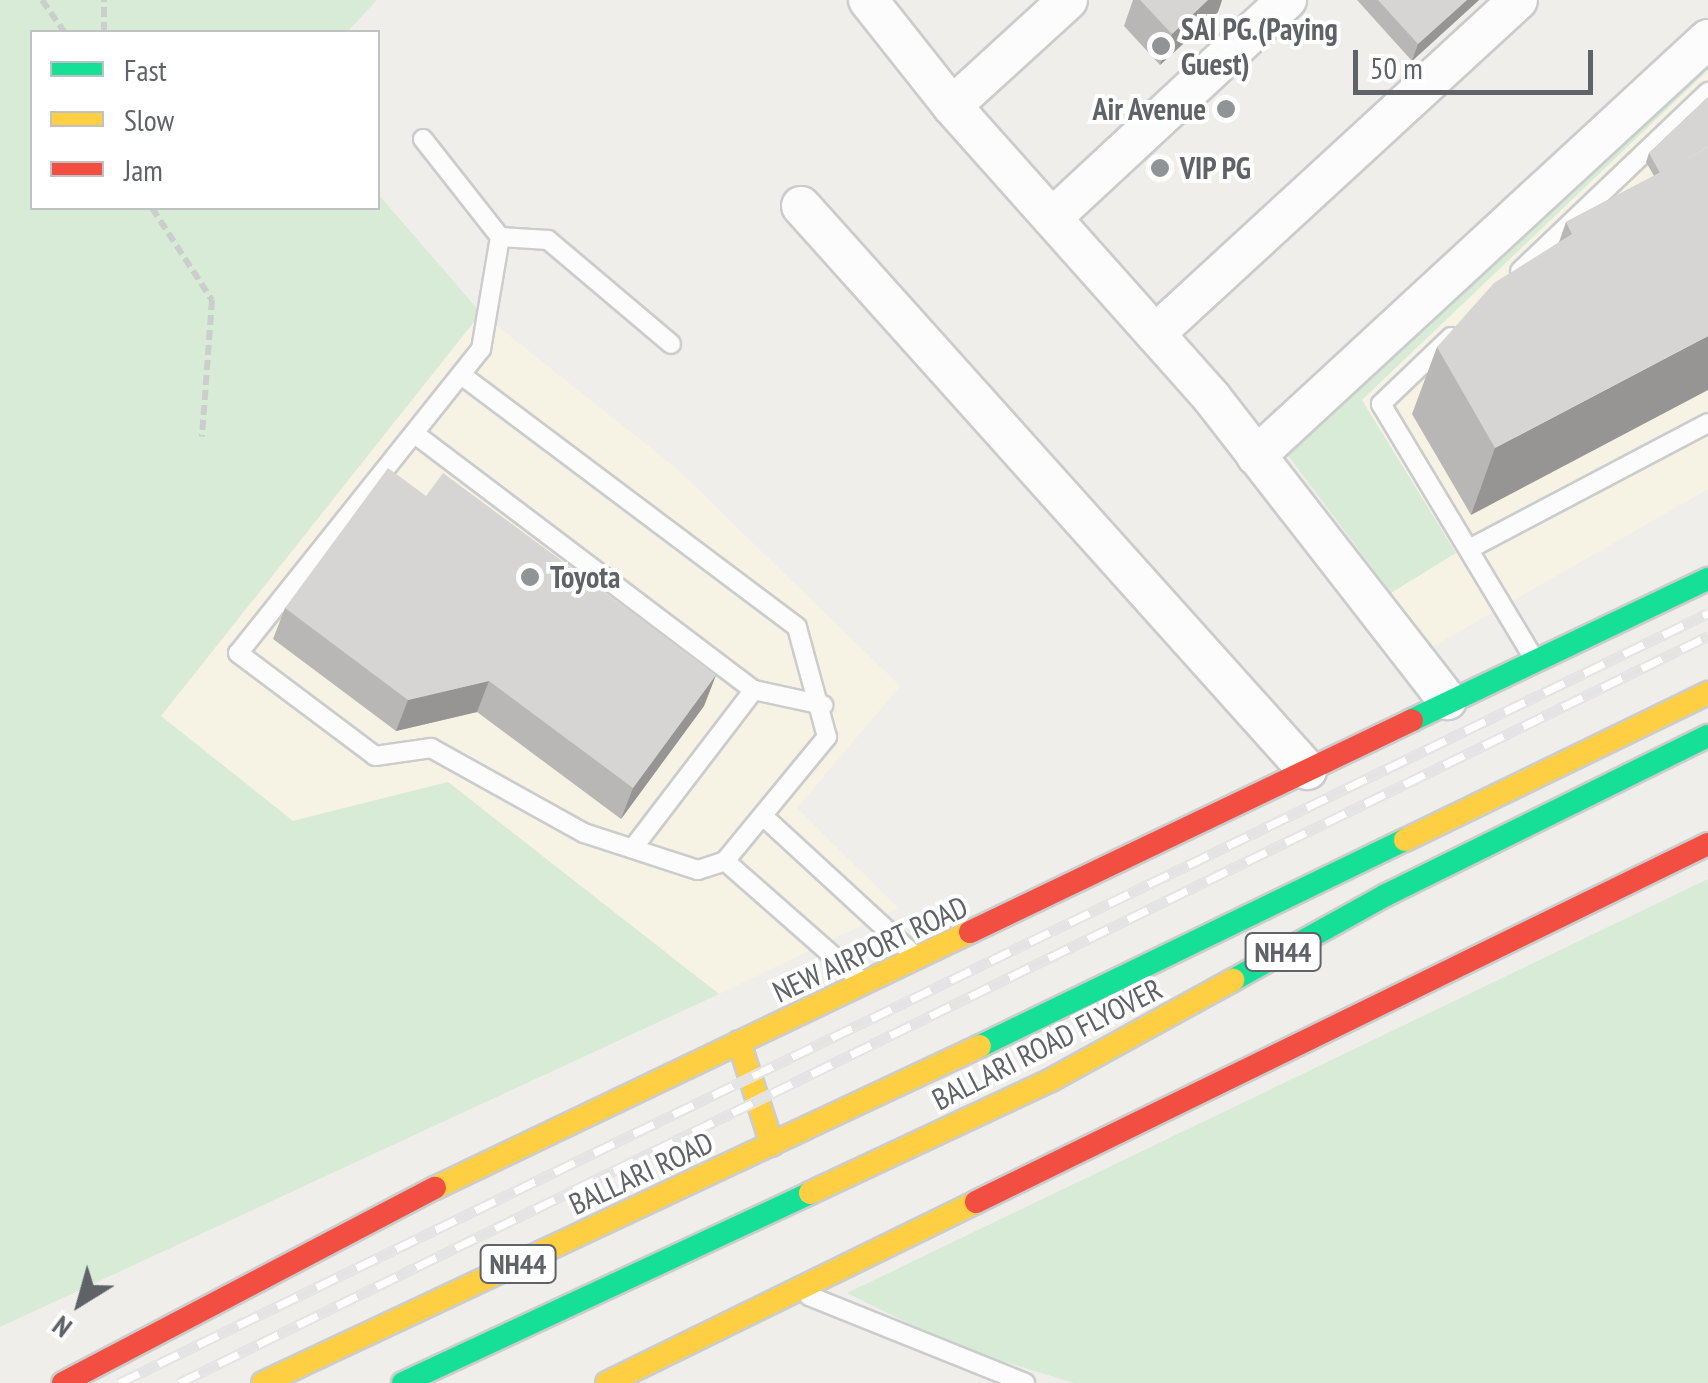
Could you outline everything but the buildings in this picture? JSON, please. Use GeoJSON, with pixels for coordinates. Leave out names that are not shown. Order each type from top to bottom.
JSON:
{"type":"FeatureCollection","features":[{"type":"Feature","properties":{"kind":"main road","name":"NEW AIRPORT ROAD"},"geometry":{"type":"LineString","coordinates":[[63,1383],[394,1208],[739,1042],[920,960],[1448,700],[1708,580]]}},
{"type":"Feature","properties":{"kind":"main road","name":"BALLARI ROAD FLYOVER"},"geometry":{"type":"LineString","coordinates":[[772,1145],[1708,693]]}},
{"type":"Feature","properties":{"kind":"main road","name":"BALLARI ROAD FLYOVER"},"geometry":{"type":"LineString","coordinates":[[403,1383],[1051,1080],[1386,895],[1708,736]]}},
{"type":"Feature","properties":{"kind":"main road"},"geometry":{"type":"LineString","coordinates":[[607,1383],[790,1288],[1708,844]]}},
{"type":"Feature","properties":{"kind":"main road"},"geometry":{"type":"LineString","coordinates":[[739,1042],[772,1145]]}},
{"type":"Feature","properties":{"kind":"main road","name":"BALLARI ROAD"},"geometry":{"type":"LineString","coordinates":[[264,1383],[772,1145]]}},
{"type":"Feature","properties":{"kind":"street"},"geometry":{"type":"LineString","coordinates":[[868,0],[952,106],[1155,334],[1448,700]]}},
{"type":"Feature","properties":{"kind":"street"},"geometry":{"type":"LineString","coordinates":[[952,106],[1068,0]]}},
{"type":"Feature","properties":{"kind":"street"},"geometry":{"type":"LineString","coordinates":[[1052,218],[1287,0]]}},
{"type":"Feature","properties":{"kind":"street"},"geometry":{"type":"LineString","coordinates":[[1155,334],[1518,0]]}},
{"type":"Feature","properties":{"kind":"street"},"geometry":{"type":"LineString","coordinates":[[1256,456],[1708,39]]}},
{"type":"Feature","properties":{"kind":"street"},"geometry":{"type":"LineString","coordinates":[[801,206],[1307,770]]}},
{"type":"Feature","properties":{"kind":"lane"},"geometry":{"type":"LineString","coordinates":[[1508,283],[1708,92]]}},
{"type":"Feature","properties":{"kind":"lane"},"geometry":{"type":"LineString","coordinates":[[423,139],[500,237],[548,240],[671,344]]}},
{"type":"Feature","properties":{"kind":"lane"},"geometry":{"type":"LineString","coordinates":[[463,376],[797,627],[823,705],[828,737],[725,862],[698,870],[584,833],[431,748],[376,756],[238,653],[463,376],[480,348],[500,237]]}},
{"type":"Feature","properties":{"kind":"lane"},"geometry":{"type":"LineString","coordinates":[[1465,324],[1381,404],[1534,660]]}},
{"type":"Feature","properties":{"kind":"lane"},"geometry":{"type":"LineString","coordinates":[[1469,549],[1708,423]]}},
{"type":"Feature","properties":{"kind":"lane"},"geometry":{"type":"LineString","coordinates":[[415,434],[754,690],[823,705]]}},
{"type":"Feature","properties":{"kind":"lane"},"geometry":{"type":"LineString","coordinates":[[633,848],[754,690]]}},
{"type":"Feature","properties":{"kind":"lane"},"geometry":{"type":"LineString","coordinates":[[764,817],[920,960]]}},
{"type":"Feature","properties":{"kind":"lane"},"geometry":{"type":"LineString","coordinates":[[725,862],[865,986]]}},
{"type":"Feature","properties":{"kind":"lane"},"geometry":{"type":"LineString","coordinates":[[790,1288],[1025,1383]]}},
{"type":"Feature","properties":{"kind":"path"},"geometry":{"type":"LineString","coordinates":[[42,0],[63,30]]}},
{"type":"Feature","properties":{"kind":"path"},"geometry":{"type":"LineString","coordinates":[[104,0],[104,30]]}},
{"type":"Feature","properties":{"kind":"path"},"geometry":{"type":"LineString","coordinates":[[153,210],[212,300],[202,438]]}},
{"type":"Feature","properties":{"kind":"shaded area"},"geometry":{"type":"Polygon","coordinates":[[[1708,56],[1708,489],[1432,647],[1281,446],[1708,56]]]}},
{"type":"Feature","properties":{"kind":"shaded area","name":"Toyota"},"geometry":{"type":"Polygon","coordinates":[[[481,313],[676,468],[900,686],[797,808],[898,908],[719,994],[448,782],[293,821],[161,716],[481,313]]]}},
{"type":"Feature","properties":{"kind":"green space"},"geometry":{"type":"Polygon","coordinates":[[[0,0],[377,0],[349,30],[30,30],[30,210],[380,210],[380,196],[481,313],[161,716],[293,821],[448,782],[719,994],[0,1327],[0,0]]]}},
{"type":"Feature","properties":{"kind":"green space"},"geometry":{"type":"Polygon","coordinates":[[[1708,56],[1708,70],[1362,400],[1456,553],[1391,593],[1281,446],[1708,56]]]}},
{"type":"Feature","properties":{"kind":"green space"},"geometry":{"type":"Polygon","coordinates":[[[1708,879],[1708,1383],[1074,1383],[957,1347],[847,1293],[1708,879]]]}},
{"type":"Feature","properties":{"kind":"railway"},"geometry":{"type":"LineString","coordinates":[[119,1383],[1708,613]]}},
{"type":"Feature","properties":{"kind":"railway"},"geometry":{"type":"LineString","coordinates":[[179,1383],[1708,636]]}},
{"type":"Feature","properties":{"kind":"traffic: fast"},"geometry":{"type":"LineString","coordinates":[[1412,720],[1708,579]]}},
{"type":"Feature","properties":{"kind":"traffic: fast"},"geometry":{"type":"LineString","coordinates":[[1233,980],[1386,895],[1708,736]]}},
{"type":"Feature","properties":{"kind":"traffic: fast"},"geometry":{"type":"LineString","coordinates":[[980,1046],[1405,840]]}},
{"type":"Feature","properties":{"kind":"traffic: fast"},"geometry":{"type":"LineString","coordinates":[[403,1383],[810,1193]]}},
{"type":"Feature","properties":{"kind":"traffic: slow"},"geometry":{"type":"LineString","coordinates":[[1405,840],[1708,693]]}},
{"type":"Feature","properties":{"kind":"traffic: slow"},"geometry":{"type":"LineString","coordinates":[[435,1188],[970,932]]}},
{"type":"Feature","properties":{"kind":"traffic: slow"},"geometry":{"type":"LineString","coordinates":[[810,1193],[1051,1080],[1233,980]]}},
{"type":"Feature","properties":{"kind":"traffic: slow"},"geometry":{"type":"LineString","coordinates":[[739,1042],[772,1145]]}},
{"type":"Feature","properties":{"kind":"traffic: slow"},"geometry":{"type":"LineString","coordinates":[[263,1383],[980,1046]]}},
{"type":"Feature","properties":{"kind":"traffic: slow"},"geometry":{"type":"LineString","coordinates":[[607,1383],[976,1202]]}},
{"type":"Feature","properties":{"kind":"traffic: jam"},"geometry":{"type":"LineString","coordinates":[[970,932],[1412,720]]}},
{"type":"Feature","properties":{"kind":"traffic: jam"},"geometry":{"type":"LineString","coordinates":[[976,1202],[1708,844]]}},
{"type":"Feature","properties":{"kind":"traffic: jam"},"geometry":{"type":"LineString","coordinates":[[63,1383],[435,1188]]}},
{"type":"Feature","properties":{"kind":"place","name":"SAI PG.(Paying Guest)"},"geometry":{"type":"Point","coordinates":[1161,46]}},
{"type":"Feature","properties":{"kind":"place","name":"Air Avenue"},"geometry":{"type":"Point","coordinates":[1226,109]}},
{"type":"Feature","properties":{"kind":"place","name":"VIP PG"},"geometry":{"type":"Point","coordinates":[1160,168]}},
{"type":"Feature","properties":{"kind":"place","name":"Toyota"},"geometry":{"type":"Point","coordinates":[530,577]}}]}
